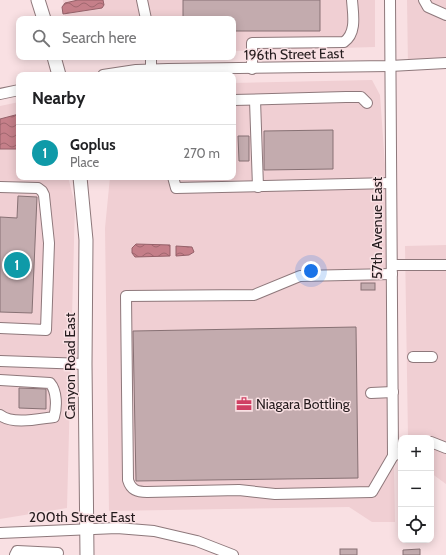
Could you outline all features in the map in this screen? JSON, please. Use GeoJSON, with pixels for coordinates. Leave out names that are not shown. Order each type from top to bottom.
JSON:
{"type":"FeatureCollection","features":[{"type":"Feature","properties":{"kind":"main road"},"geometry":{"type":"LineString","coordinates":[[38,0],[43,16]]}},
{"type":"Feature","properties":{"kind":"main road"},"geometry":{"type":"LineString","coordinates":[[55,60],[58,72]]}},
{"type":"Feature","properties":{"kind":"main road","name":"Canyon Road East"},"geometry":{"type":"LineString","coordinates":[[80,180],[86,240],[85,364],[87,555]]}},
{"type":"Feature","properties":{"kind":"street"},"geometry":{"type":"LineString","coordinates":[[142,0],[145,16]]}},
{"type":"Feature","properties":{"kind":"street"},"geometry":{"type":"LineString","coordinates":[[252,69],[252,43],[344,42],[353,33],[352,0]]}},
{"type":"Feature","properties":{"kind":"street","name":"57th Avenue East"},"geometry":{"type":"LineString","coordinates":[[390,0],[393,392],[397,454]]}},
{"type":"Feature","properties":{"kind":"street"},"geometry":{"type":"LineString","coordinates":[[424,0],[428,7],[446,15]]}},
{"type":"Feature","properties":{"kind":"street"},"geometry":{"type":"LineString","coordinates":[[151,60],[151,70]]}},
{"type":"Feature","properties":{"kind":"street","name":"196th Street East"},"geometry":{"type":"LineString","coordinates":[[132,72],[151,70],[390,66],[446,63]]}},
{"type":"Feature","properties":{"kind":"street"},"geometry":{"type":"LineString","coordinates":[[0,94],[16,91]]}},
{"type":"Feature","properties":{"kind":"street"},"geometry":{"type":"LineString","coordinates":[[236,100],[361,97],[367,103]]}},
{"type":"Feature","properties":{"kind":"street"},"geometry":{"type":"LineString","coordinates":[[255,100],[258,187]]}},
{"type":"Feature","properties":{"kind":"street"},"geometry":{"type":"LineString","coordinates":[[174,180],[176,188],[230,182],[258,187],[391,183]]}},
{"type":"Feature","properties":{"kind":"street"},"geometry":{"type":"LineString","coordinates":[[0,187],[38,188],[42,191],[44,195],[48,243],[46,330],[0,328]]}},
{"type":"Feature","properties":{"kind":"street"},"geometry":{"type":"LineString","coordinates":[[397,454],[372,492],[275,494],[239,490],[147,492],[132,488],[128,480],[126,296],[254,295],[300,276],[446,266]]}},
{"type":"Feature","properties":{"kind":"street"},"geometry":{"type":"LineString","coordinates":[[412,357],[432,357]]}},
{"type":"Feature","properties":{"kind":"street"},"geometry":{"type":"LineString","coordinates":[[0,361],[85,364]]}},
{"type":"Feature","properties":{"kind":"street"},"geometry":{"type":"LineString","coordinates":[[0,380],[50,383],[54,388],[56,410],[54,417],[23,420],[6,419],[0,415]]}},
{"type":"Feature","properties":{"kind":"street"},"geometry":{"type":"LineString","coordinates":[[371,393],[393,392]]}},
{"type":"Feature","properties":{"kind":"street"},"geometry":{"type":"LineString","coordinates":[[434,443],[446,448]]}},
{"type":"Feature","properties":{"kind":"street","name":"200th Street East"},"geometry":{"type":"LineString","coordinates":[[0,532],[87,528],[117,528],[154,531],[197,541],[232,555]]}},
{"type":"Feature","properties":{"kind":"street"},"geometry":{"type":"LineString","coordinates":[[15,555],[17,551],[58,553]]}},
{"type":"Feature","properties":{"kind":"shaded area"},"geometry":{"type":"Polygon","coordinates":[[[63,0],[375,0],[375,47],[236,51],[236,16],[65,16],[63,0]]]}},
{"type":"Feature","properties":{"kind":"shaded area"},"geometry":{"type":"Polygon","coordinates":[[[407,0],[446,0],[446,67],[408,68],[407,0]]]}},
{"type":"Feature","properties":{"kind":"shaded area"},"geometry":{"type":"Polygon","coordinates":[[[372,80],[380,95],[390,235],[395,522],[372,522],[349,507],[109,511],[105,228],[110,180],[236,180],[236,83],[372,80]]]}},
{"type":"Feature","properties":{"kind":"shaded area"},"geometry":{"type":"Polygon","coordinates":[[[16,103],[16,180],[69,180],[75,204],[67,508],[0,519],[0,106],[16,103]]]}},
{"type":"Feature","properties":{"kind":"shaded area"},"geometry":{"type":"Polygon","coordinates":[[[446,245],[446,484],[434,475],[434,435],[408,435],[405,246],[446,245]]]}},
{"type":"Feature","properties":{"kind":"water"},"geometry":{"type":"Polygon","coordinates":[[[78,0],[103,0],[104,5],[102,8],[63,14],[62,7],[65,3],[78,0]]]}},
{"type":"Feature","properties":{"kind":"water"},"geometry":{"type":"Polygon","coordinates":[[[16,115],[16,149],[0,149],[0,119],[16,115]]]}},
{"type":"Feature","properties":{"kind":"water"},"geometry":{"type":"Polygon","coordinates":[[[136,244],[170,245],[170,256],[135,257],[132,253],[132,248],[136,244]]]}},
{"type":"Feature","properties":{"kind":"water"},"geometry":{"type":"Polygon","coordinates":[[[176,246],[192,247],[194,252],[189,255],[176,256],[176,246]]]}},
{"type":"Feature","properties":{"kind":"building"},"geometry":{"type":"Polygon","coordinates":[[[183,0],[320,0],[320,31],[236,31],[236,16],[183,16],[183,0]]]}},
{"type":"Feature","properties":{"kind":"building"},"geometry":{"type":"Polygon","coordinates":[[[333,130],[333,169],[264,170],[264,131],[333,130]]]}},
{"type":"Feature","properties":{"kind":"building"},"geometry":{"type":"Polygon","coordinates":[[[238,136],[249,136],[249,161],[239,161],[238,136]]]}},
{"type":"Feature","properties":{"kind":"building"},"geometry":{"type":"Polygon","coordinates":[[[18,196],[37,197],[32,313],[0,312],[0,217],[17,218],[18,196]]]}},
{"type":"Feature","properties":{"kind":"building"},"geometry":{"type":"Polygon","coordinates":[[[361,283],[375,283],[375,290],[361,290],[361,283]]]}},
{"type":"Feature","properties":{"kind":"building","name":"Niagara Bottling"},"geometry":{"type":"Polygon","coordinates":[[[356,327],[358,478],[136,481],[133,331],[356,327]]]}},
{"type":"Feature","properties":{"kind":"building"},"geometry":{"type":"Polygon","coordinates":[[[19,388],[46,389],[46,409],[19,408],[19,388]]]}},
{"type":"Feature","properties":{"kind":"building"},"geometry":{"type":"Polygon","coordinates":[[[340,549],[357,549],[357,555],[340,555],[340,549]]]}},
{"type":"Feature","properties":{"kind":"building"},"geometry":{"type":"Polygon","coordinates":[[[420,549],[420,555],[403,555],[403,550],[420,549]]]}},
{"type":"Feature","properties":{"kind":"place","name":"Goplus"},"geometry":{"type":"Point","coordinates":[17,265]}},
{"type":"Feature","properties":{"kind":"place","name":"Niagara Bottling"},"geometry":{"type":"Point","coordinates":[244,404]}}]}
